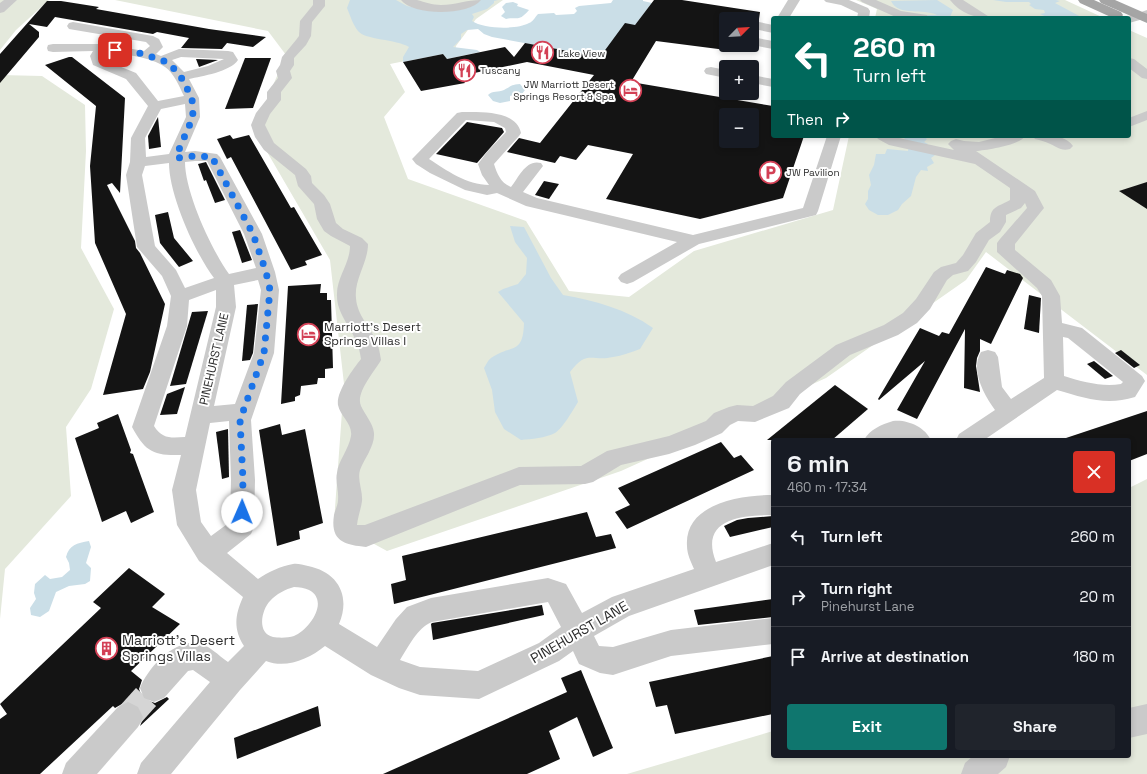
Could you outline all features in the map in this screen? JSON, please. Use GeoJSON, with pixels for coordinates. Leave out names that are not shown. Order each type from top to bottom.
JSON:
{"type":"FeatureCollection","features":[{"type":"Feature","properties":{"kind":"main road"},"geometry":{"type":"LineString","coordinates":[[1076,0],[1085,7],[1091,16]]}},
{"type":"Feature","properties":{"kind":"main road"},"geometry":{"type":"LineString","coordinates":[[1084,0],[1118,16]]}},
{"type":"Feature","properties":{"kind":"main road"},"geometry":{"type":"LineString","coordinates":[[1105,0],[1131,16]]}},
{"type":"Feature","properties":{"kind":"street"},"geometry":{"type":"LineString","coordinates":[[0,10],[11,0]]}},
{"type":"Feature","properties":{"kind":"street"},"geometry":{"type":"LineString","coordinates":[[319,0],[319,6],[306,21],[305,36],[302,42],[288,57],[287,65],[283,71],[285,78],[274,92],[274,100],[263,113],[258,125],[261,137],[274,153],[298,169],[303,175],[304,182],[317,195],[321,203],[325,220],[330,227],[337,232],[353,238],[359,244],[360,251],[353,271],[346,283],[346,298],[350,311],[369,347],[371,360],[359,376],[351,392],[349,406],[358,420],[363,434],[359,448],[348,472],[350,501],[346,514],[345,529],[351,535],[366,536],[520,476],[585,475],[615,457],[669,445],[714,428],[722,419],[737,414],[755,414],[781,402],[793,388],[844,350],[869,338],[891,330],[910,318],[923,304],[940,276],[947,271],[962,267],[970,258],[982,237],[994,228],[998,222],[998,213],[1018,201],[1018,186]]}},
{"type":"Feature","properties":{"kind":"street"},"geometry":{"type":"LineString","coordinates":[[407,0],[415,4],[440,8],[464,6],[475,0]]}},
{"type":"Feature","properties":{"kind":"street"},"geometry":{"type":"LineString","coordinates":[[784,16],[794,0]]}},
{"type":"Feature","properties":{"kind":"street"},"geometry":{"type":"LineString","coordinates":[[830,0],[844,2],[864,11],[863,16]]}},
{"type":"Feature","properties":{"kind":"street"},"geometry":{"type":"LineString","coordinates":[[866,0],[895,13],[912,16]]}},
{"type":"Feature","properties":{"kind":"street"},"geometry":{"type":"LineString","coordinates":[[956,0],[969,10],[981,16]]}},
{"type":"Feature","properties":{"kind":"street"},"geometry":{"type":"LineString","coordinates":[[73,26],[149,39],[155,42],[157,47],[154,57]]}},
{"type":"Feature","properties":{"kind":"street"},"geometry":{"type":"LineString","coordinates":[[759,26],[771,28]]}},
{"type":"Feature","properties":{"kind":"street"},"geometry":{"type":"LineString","coordinates":[[759,39],[771,44]]}},
{"type":"Feature","properties":{"kind":"street"},"geometry":{"type":"LineString","coordinates":[[53,48],[104,48],[154,57],[170,64],[181,77],[192,98],[193,117],[177,154],[177,175],[189,213],[214,266],[225,281]]}},
{"type":"Feature","properties":{"kind":"street"},"geometry":{"type":"LineString","coordinates":[[104,48],[96,56],[98,62],[131,76],[155,106]]}},
{"type":"Feature","properties":{"kind":"street"},"geometry":{"type":"LineString","coordinates":[[154,57],[179,53],[228,55],[231,60],[205,72],[181,77]]}},
{"type":"Feature","properties":{"kind":"street"},"geometry":{"type":"LineString","coordinates":[[1131,53],[1142,56]]}},
{"type":"Feature","properties":{"kind":"street"},"geometry":{"type":"LineString","coordinates":[[1131,64],[1145,74]]}},
{"type":"Feature","properties":{"kind":"street"},"geometry":{"type":"LineString","coordinates":[[710,71],[719,73]]}},
{"type":"Feature","properties":{"kind":"street"},"geometry":{"type":"LineString","coordinates":[[759,80],[771,83]]}},
{"type":"Feature","properties":{"kind":"street"},"geometry":{"type":"LineString","coordinates":[[192,98],[155,106],[138,138],[138,162],[134,174],[146,247],[170,274],[180,296],[178,326],[143,427],[151,440],[165,447],[194,446]]}},
{"type":"Feature","properties":{"kind":"street"},"geometry":{"type":"LineString","coordinates":[[1131,122],[1147,115]]}},
{"type":"Feature","properties":{"kind":"street"},"geometry":{"type":"LineString","coordinates":[[506,191],[490,175],[486,164],[492,155],[514,132],[510,123],[486,117],[462,116],[420,159],[448,177],[469,186],[486,190],[506,191],[532,202],[693,240]]}},
{"type":"Feature","properties":{"kind":"street"},"geometry":{"type":"LineString","coordinates":[[627,278],[693,240],[810,211],[833,138]]}},
{"type":"Feature","properties":{"kind":"street"},"geometry":{"type":"LineString","coordinates":[[887,138],[894,142],[907,145],[934,143],[960,146],[981,146],[1011,138]]}},
{"type":"Feature","properties":{"kind":"street"},"geometry":{"type":"LineString","coordinates":[[1051,138],[1066,146]]}},
{"type":"Feature","properties":{"kind":"street"},"geometry":{"type":"LineString","coordinates":[[934,143],[984,162]]}},
{"type":"Feature","properties":{"kind":"street"},"geometry":{"type":"LineString","coordinates":[[960,146],[1029,194],[1036,208],[1006,243],[1006,252],[1044,284],[1050,296],[1053,327],[1054,381]]}},
{"type":"Feature","properties":{"kind":"street"},"geometry":{"type":"LineString","coordinates":[[138,162],[195,156],[212,157],[253,234],[266,272],[270,290],[264,353],[240,420],[243,480],[242,527],[208,553]]}},
{"type":"Feature","properties":{"kind":"street"},"geometry":{"type":"LineString","coordinates":[[506,191],[535,166]]}},
{"type":"Feature","properties":{"kind":"street"},"geometry":{"type":"LineString","coordinates":[[180,296],[225,281],[266,272]]}},
{"type":"Feature","properties":{"kind":"street","name":"PINEHURST LANE"},"geometry":{"type":"LineString","coordinates":[[225,281],[226,307],[184,490],[189,525],[208,553],[259,595]]}},
{"type":"Feature","properties":{"kind":"street"},"geometry":{"type":"LineString","coordinates":[[1053,327],[1075,333],[1136,381],[1128,391],[1110,394],[1081,389],[1054,381]]}},
{"type":"Feature","properties":{"kind":"street"},"geometry":{"type":"LineString","coordinates":[[988,356],[988,382],[993,392],[1009,412]]}},
{"type":"Feature","properties":{"kind":"street"},"geometry":{"type":"LineString","coordinates":[[970,438],[1054,381]]}},
{"type":"Feature","properties":{"kind":"street"},"geometry":{"type":"LineString","coordinates":[[200,415],[244,412]]}},
{"type":"Feature","properties":{"kind":"street"},"geometry":{"type":"LineString","coordinates":[[878,438],[893,428],[902,429],[917,438]]}},
{"type":"Feature","properties":{"kind":"street"},"geometry":{"type":"LineString","coordinates":[[709,576],[699,544],[702,530],[712,520],[723,513],[753,505],[771,505]]}},
{"type":"Feature","properties":{"kind":"street","name":"PINEHURST LANE"},"geometry":{"type":"LineString","coordinates":[[323,629],[356,651],[399,674],[420,681],[479,685],[549,652],[589,623],[621,606],[771,555]]}},
{"type":"Feature","properties":{"kind":"street"},"geometry":{"type":"LineString","coordinates":[[294,575],[306,575],[317,579],[325,585],[330,595],[332,606],[330,618],[323,629],[313,640],[300,648],[286,651],[273,651],[261,647],[253,639],[249,629],[248,617],[252,606],[259,595],[269,585],[294,575]]}},
{"type":"Feature","properties":{"kind":"street"},"geometry":{"type":"LineString","coordinates":[[382,665],[405,628],[416,616],[431,610],[548,590],[557,592],[589,655],[600,660],[613,661],[671,643],[771,631]]}},
{"type":"Feature","properties":{"kind":"street"},"geometry":{"type":"LineString","coordinates":[[152,774],[230,680],[261,647]]}},
{"type":"Feature","properties":{"kind":"street"},"geometry":{"type":"LineString","coordinates":[[154,688],[182,658],[197,656],[230,680]]}},
{"type":"Feature","properties":{"kind":"street"},"geometry":{"type":"LineString","coordinates":[[77,774],[128,718]]}},
{"type":"Feature","properties":{"kind":"street"},"geometry":{"type":"LineString","coordinates":[[1131,723],[1147,719]]}},
{"type":"Feature","properties":{"kind":"street"},"geometry":{"type":"LineString","coordinates":[[976,774],[993,758]]}},
{"type":"Feature","properties":{"kind":"shaded area"},"geometry":{"type":"Polygon","coordinates":[[[0,0],[49,0],[16,30],[0,50],[0,0]]]}},
{"type":"Feature","properties":{"kind":"shaded area"},"geometry":{"type":"Polygon","coordinates":[[[115,0],[503,0],[476,19],[456,46],[455,51],[390,64],[405,92],[384,117],[408,179],[526,221],[569,291],[629,297],[694,251],[833,210],[849,138],[1131,138],[1131,31],[1147,38],[1147,375],[986,252],[966,280],[826,378],[621,471],[387,551],[334,522],[344,384],[330,260],[263,145],[259,118],[286,55],[268,31],[115,0]]]}},
{"type":"Feature","properties":{"kind":"shaded area"},"geometry":{"type":"Polygon","coordinates":[[[856,0],[1065,0],[1100,16],[875,16],[877,9],[856,0]]]}},
{"type":"Feature","properties":{"kind":"shaded area"},"geometry":{"type":"Polygon","coordinates":[[[0,75],[42,76],[85,105],[86,151],[81,248],[114,309],[91,389],[66,427],[71,496],[5,569],[0,619],[0,75]]]}},
{"type":"Feature","properties":{"kind":"shaded area"},"geometry":{"type":"Polygon","coordinates":[[[1147,479],[1147,774],[627,774],[771,732],[771,758],[1131,758],[1131,487],[1147,479]]]}},
{"type":"Feature","properties":{"kind":"water"},"geometry":{"type":"Polygon","coordinates":[[[350,0],[396,0],[407,6],[417,8],[467,8],[479,0],[498,0],[494,1],[494,3],[487,9],[472,14],[474,17],[472,21],[484,26],[500,28],[516,27],[532,22],[538,14],[574,14],[577,11],[575,8],[579,6],[611,3],[613,0],[643,0],[652,3],[635,25],[605,58],[492,37],[484,34],[478,29],[467,30],[461,34],[461,39],[453,47],[477,50],[480,52],[447,59],[443,54],[403,62],[403,57],[409,47],[397,42],[367,36],[358,31],[347,8],[350,0]]]}},
{"type":"Feature","properties":{"kind":"water"},"geometry":{"type":"Polygon","coordinates":[[[937,0],[953,10],[950,16],[928,16],[927,15],[937,15],[925,12],[905,11],[895,6],[891,1],[937,0]]]}},
{"type":"Feature","properties":{"kind":"water"},"geometry":{"type":"Polygon","coordinates":[[[993,0],[1056,0],[1060,1],[1055,3],[1079,16],[1044,16],[1040,14],[1045,13],[1044,10],[1035,9],[1029,5],[1031,4],[1029,2],[1006,2],[993,0]]]}},
{"type":"Feature","properties":{"kind":"water"},"geometry":{"type":"Polygon","coordinates":[[[513,2],[518,4],[517,6],[529,10],[520,18],[506,19],[501,16],[505,12],[502,7],[506,3],[513,2]]]}},
{"type":"Feature","properties":{"kind":"water"},"geometry":{"type":"Polygon","coordinates":[[[520,84],[525,90],[522,94],[510,96],[510,101],[500,103],[493,101],[488,95],[502,91],[513,85],[520,84]]]}},
{"type":"Feature","properties":{"kind":"water"},"geometry":{"type":"Polygon","coordinates":[[[904,139],[927,139],[924,142],[928,144],[925,146],[935,155],[931,158],[934,163],[927,167],[928,171],[921,170],[916,177],[911,196],[898,210],[888,215],[878,215],[869,210],[865,204],[868,199],[868,191],[871,185],[869,175],[874,165],[876,154],[885,154],[887,149],[908,151],[909,143],[904,139]]]}},
{"type":"Feature","properties":{"kind":"water"},"geometry":{"type":"Polygon","coordinates":[[[510,226],[524,227],[551,278],[563,295],[587,300],[621,311],[643,321],[653,328],[640,349],[623,355],[606,358],[586,358],[576,365],[570,372],[578,402],[564,423],[558,431],[551,435],[521,440],[504,429],[495,412],[492,390],[484,368],[491,358],[519,344],[523,333],[524,323],[498,292],[518,284],[526,274],[527,258],[515,242],[510,226]]]}},
{"type":"Feature","properties":{"kind":"water"},"geometry":{"type":"Polygon","coordinates":[[[89,541],[91,547],[86,563],[91,568],[90,581],[85,584],[69,586],[56,592],[49,611],[40,617],[31,615],[30,608],[36,599],[34,593],[35,584],[45,575],[50,579],[62,577],[70,570],[66,557],[71,547],[89,541]]]}},
{"type":"Feature","properties":{"kind":"building","name":"JW Marriott Desert Springs Resort & Spa"},"geometry":{"type":"Polygon","coordinates":[[[654,0],[682,0],[760,12],[759,19],[759,12],[719,12],[719,49],[656,41],[631,82],[719,97],[719,100],[738,100],[771,106],[771,138],[803,138],[783,198],[700,219],[606,199],[633,154],[588,145],[576,160],[560,156],[555,163],[507,152],[519,138],[540,143],[594,75],[527,62],[460,76],[465,83],[421,91],[403,62],[443,54],[447,59],[505,47],[514,57],[525,43],[600,57],[625,23],[635,25],[654,0]]]}},
{"type":"Feature","properties":{"kind":"building"},"geometry":{"type":"Polygon","coordinates":[[[47,1],[61,1],[99,7],[96,9],[209,29],[266,37],[253,47],[227,43],[222,49],[181,48],[189,38],[157,32],[153,34],[55,17],[47,27],[29,24],[39,32],[39,37],[0,83],[0,54],[47,1]]]}},
{"type":"Feature","properties":{"kind":"building"},"geometry":{"type":"Polygon","coordinates":[[[72,57],[125,98],[120,193],[112,183],[107,185],[135,241],[136,248],[140,253],[165,304],[150,372],[143,389],[103,395],[126,314],[95,243],[90,166],[96,106],[45,65],[72,57]]]}},
{"type":"Feature","properties":{"kind":"building"},"geometry":{"type":"Polygon","coordinates":[[[245,58],[271,58],[253,108],[225,109],[245,58]]]}},
{"type":"Feature","properties":{"kind":"building"},"geometry":{"type":"Polygon","coordinates":[[[196,59],[218,60],[199,67],[196,59]]]}},
{"type":"Feature","properties":{"kind":"building"},"geometry":{"type":"Polygon","coordinates":[[[158,117],[161,147],[149,149],[148,136],[158,117]]]}},
{"type":"Feature","properties":{"kind":"building"},"geometry":{"type":"Polygon","coordinates":[[[467,122],[502,128],[504,132],[477,163],[436,154],[467,122]]]}},
{"type":"Feature","properties":{"kind":"building"},"geometry":{"type":"Polygon","coordinates":[[[230,135],[233,139],[249,135],[291,208],[294,207],[322,255],[305,261],[307,265],[291,270],[231,157],[227,159],[217,139],[230,135]]]}},
{"type":"Feature","properties":{"kind":"building"},"geometry":{"type":"Polygon","coordinates":[[[206,162],[225,200],[215,203],[206,180],[204,181],[198,164],[206,162]]]}},
{"type":"Feature","properties":{"kind":"building"},"geometry":{"type":"Polygon","coordinates":[[[544,181],[559,184],[549,199],[535,195],[544,181]]]}},
{"type":"Feature","properties":{"kind":"building"},"geometry":{"type":"Polygon","coordinates":[[[1147,182],[1147,209],[1119,191],[1147,182]]]}},
{"type":"Feature","properties":{"kind":"building"},"geometry":{"type":"Polygon","coordinates":[[[168,212],[174,238],[193,261],[179,267],[160,243],[155,215],[168,212]]]}},
{"type":"Feature","properties":{"kind":"building"},"geometry":{"type":"Polygon","coordinates":[[[240,230],[252,260],[242,263],[232,232],[240,230]]]}},
{"type":"Feature","properties":{"kind":"building"},"geometry":{"type":"Polygon","coordinates":[[[986,267],[1005,274],[1007,270],[1020,274],[1023,278],[991,344],[980,339],[980,351],[976,366],[980,392],[964,388],[965,329],[917,419],[897,410],[925,361],[879,400],[878,399],[920,328],[939,336],[942,332],[949,334],[986,267]]]}},
{"type":"Feature","properties":{"kind":"building","name":"Marriott's Desert Springs Villas I"},"geometry":{"type":"Polygon","coordinates":[[[321,284],[320,293],[327,293],[327,300],[331,300],[333,368],[325,369],[325,378],[318,378],[317,384],[301,386],[300,395],[295,397],[295,401],[281,404],[288,286],[321,284]]]}},
{"type":"Feature","properties":{"kind":"building"},"geometry":{"type":"Polygon","coordinates":[[[1029,295],[1041,298],[1039,333],[1024,329],[1029,295]]]}},
{"type":"Feature","properties":{"kind":"building"},"geometry":{"type":"Polygon","coordinates":[[[258,304],[253,353],[250,360],[242,361],[247,305],[258,304]]]}},
{"type":"Feature","properties":{"kind":"building"},"geometry":{"type":"Polygon","coordinates":[[[208,311],[186,384],[170,386],[192,312],[208,311]]]}},
{"type":"Feature","properties":{"kind":"building"},"geometry":{"type":"Polygon","coordinates":[[[1121,350],[1140,365],[1134,368],[1115,353],[1121,350]]]}},
{"type":"Feature","properties":{"kind":"building"},"geometry":{"type":"Polygon","coordinates":[[[1094,361],[1113,376],[1105,379],[1087,364],[1094,361]]]}},
{"type":"Feature","properties":{"kind":"building"},"geometry":{"type":"Polygon","coordinates":[[[835,385],[868,409],[834,438],[771,438],[771,440],[767,440],[835,385]]]}},
{"type":"Feature","properties":{"kind":"building"},"geometry":{"type":"Polygon","coordinates":[[[185,387],[177,414],[160,415],[167,394],[185,387]]]}},
{"type":"Feature","properties":{"kind":"building"},"geometry":{"type":"Polygon","coordinates":[[[1147,411],[1147,454],[1131,460],[1131,438],[1066,438],[1147,411]]]}},
{"type":"Feature","properties":{"kind":"building"},"geometry":{"type":"Polygon","coordinates":[[[118,414],[131,450],[130,453],[133,454],[154,512],[131,523],[126,511],[102,522],[75,438],[99,428],[97,423],[118,414]]]}},
{"type":"Feature","properties":{"kind":"building"},"geometry":{"type":"Polygon","coordinates":[[[280,424],[282,435],[305,429],[323,523],[299,531],[300,539],[277,546],[259,430],[280,424]]]}},
{"type":"Feature","properties":{"kind":"building"},"geometry":{"type":"Polygon","coordinates":[[[228,429],[229,477],[222,479],[216,432],[228,429]]]}},
{"type":"Feature","properties":{"kind":"building"},"geometry":{"type":"Polygon","coordinates":[[[721,442],[734,458],[741,455],[754,470],[627,529],[615,512],[630,505],[618,488],[721,442]]]}},
{"type":"Feature","properties":{"kind":"building"},"geometry":{"type":"Polygon","coordinates":[[[587,512],[596,537],[611,534],[616,548],[394,604],[391,584],[406,580],[402,556],[587,512]]]}},
{"type":"Feature","properties":{"kind":"building"},"geometry":{"type":"Polygon","coordinates":[[[771,516],[771,527],[730,537],[724,526],[737,520],[771,516]]]}},
{"type":"Feature","properties":{"kind":"building","name":"Marriott's Desert Springs Villas"},"geometry":{"type":"Polygon","coordinates":[[[129,568],[165,594],[152,607],[180,624],[131,671],[142,680],[139,689],[143,699],[155,703],[167,697],[169,699],[140,726],[144,716],[139,706],[127,701],[115,708],[113,706],[40,774],[0,774],[0,719],[7,714],[0,704],[101,608],[93,602],[129,568]]]}},
{"type":"Feature","properties":{"kind":"building"},"geometry":{"type":"Polygon","coordinates":[[[771,599],[771,617],[698,625],[694,610],[771,599]]]}},
{"type":"Feature","properties":{"kind":"building"},"geometry":{"type":"Polygon","coordinates":[[[542,605],[544,615],[433,640],[432,623],[542,605]]]}},
{"type":"Feature","properties":{"kind":"building"},"geometry":{"type":"Polygon","coordinates":[[[771,656],[771,714],[675,734],[667,705],[656,707],[649,682],[771,656]]]}},
{"type":"Feature","properties":{"kind":"building"},"geometry":{"type":"Polygon","coordinates":[[[581,670],[613,748],[593,757],[577,717],[549,731],[560,759],[527,774],[383,774],[567,692],[561,678],[581,670]]]}},
{"type":"Feature","properties":{"kind":"building"},"geometry":{"type":"Polygon","coordinates":[[[318,706],[321,726],[237,759],[234,738],[318,706]]]}},
{"type":"Feature","properties":{"kind":"tunnel"},"geometry":{"type":"LineString","coordinates":[[128,717],[154,688]]}},
{"type":"Feature","properties":{"kind":"place","name":"Lake View"},"geometry":{"type":"Point","coordinates":[543,53]}},
{"type":"Feature","properties":{"kind":"place","name":"Tuscany"},"geometry":{"type":"Point","coordinates":[464,70]}},
{"type":"Feature","properties":{"kind":"place","name":"JW Marriott Desert Springs Resort & Spa"},"geometry":{"type":"Point","coordinates":[630,90]}},
{"type":"Feature","properties":{"kind":"place","name":"JW Pavilion"},"geometry":{"type":"Point","coordinates":[770,172]}},
{"type":"Feature","properties":{"kind":"place","name":"Marriott's Desert Springs Villas I"},"geometry":{"type":"Point","coordinates":[309,334]}},
{"type":"Feature","properties":{"kind":"place","name":"Marriott's Desert Springs Villas"},"geometry":{"type":"Point","coordinates":[107,648]}},
{"type":"Feature","properties":{"kind":"route"},"geometry":{"type":"LineString","coordinates":[[115,50],[136,52],[162,60],[170,64],[181,77],[192,98],[193,117],[177,154],[177,158],[195,156],[212,157],[253,234],[266,272],[270,290],[264,353],[240,420],[243,480],[242,512]]}}]}
